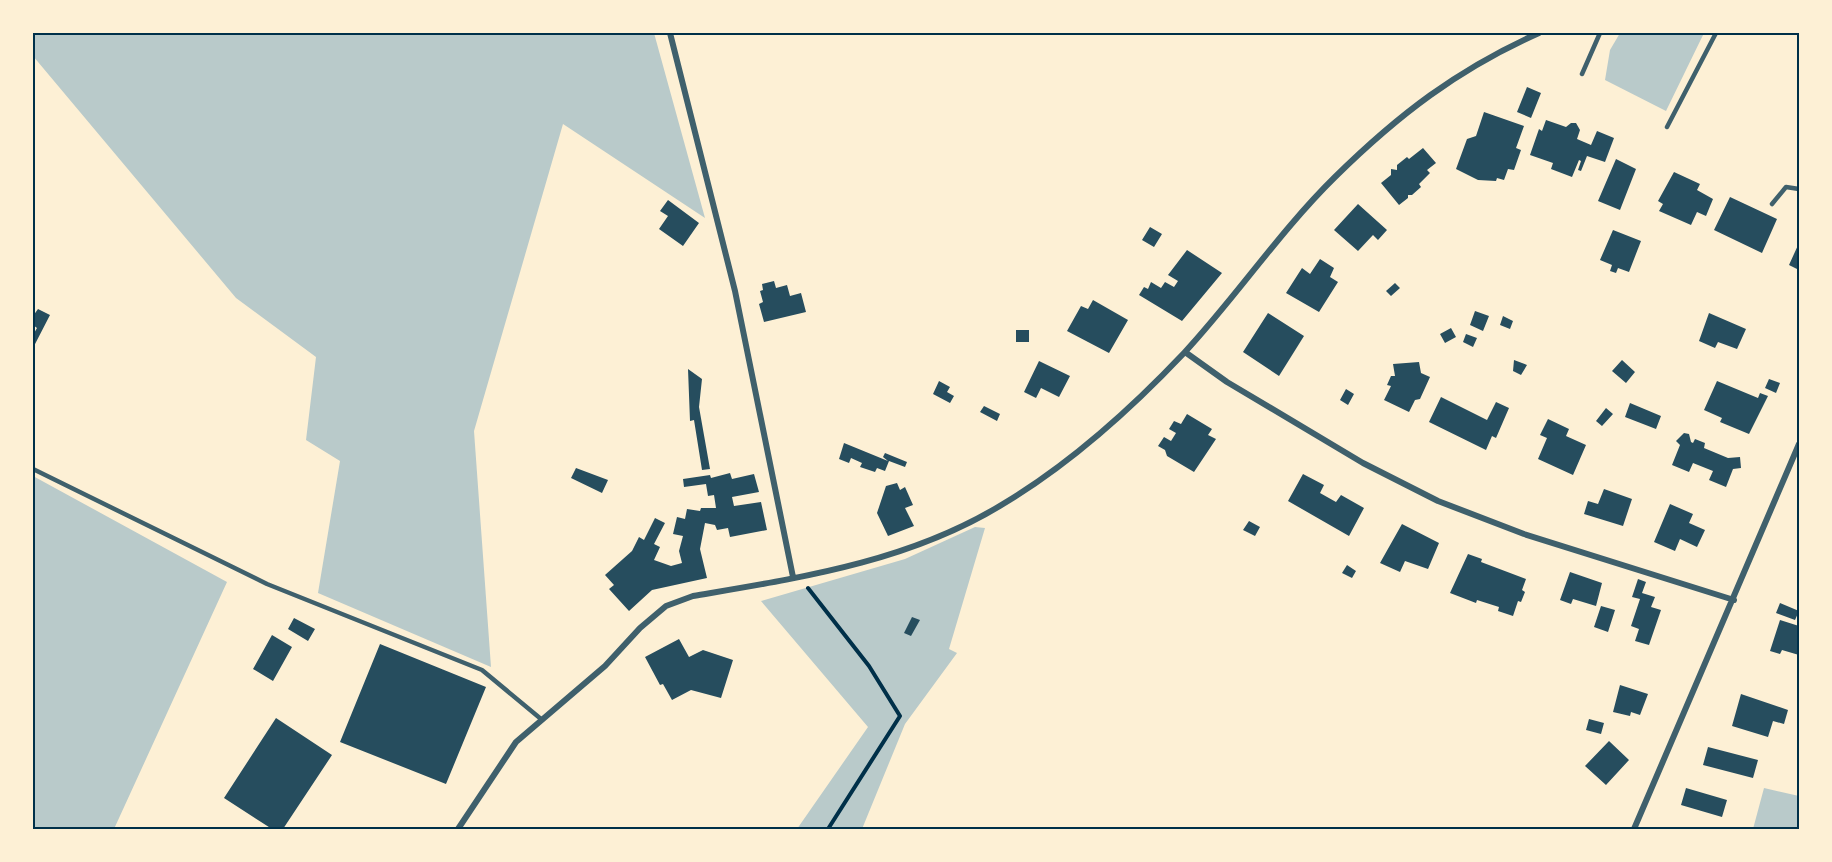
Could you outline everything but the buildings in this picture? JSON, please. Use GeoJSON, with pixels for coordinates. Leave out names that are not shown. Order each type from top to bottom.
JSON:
{"type":"FeatureCollection","features":[{"type":"Feature","properties":{"kind":"street"},"geometry":{"type":"LineString","coordinates":[[670,33],[735,291],[793,578]]}},
{"type":"Feature","properties":{"kind":"street"},"geometry":{"type":"LineString","coordinates":[[458,829],[516,742],[604,666],[640,628],[666,606],[693,597],[878,559],[926,543],[1003,505],[1121,415],[1185,352],[1333,178],[1395,122],[1451,79],[1506,48],[1539,33]]}},
{"type":"Feature","properties":{"kind":"street"},"geometry":{"type":"LineString","coordinates":[[1185,352],[1227,382],[1363,463],[1438,501],[1560,544],[1734,600]]}},
{"type":"Feature","properties":{"kind":"street"},"geometry":{"type":"LineString","coordinates":[[1634,829],[1799,444]]}},
{"type":"Feature","properties":{"kind":"lane"},"geometry":{"type":"LineString","coordinates":[[1582,74],[1600,33]]}},
{"type":"Feature","properties":{"kind":"lane"},"geometry":{"type":"LineString","coordinates":[[1667,127],[1716,33]]}},
{"type":"Feature","properties":{"kind":"lane"},"geometry":{"type":"LineString","coordinates":[[1772,204],[1786,187],[1799,189]]}},
{"type":"Feature","properties":{"kind":"lane"},"geometry":{"type":"LineString","coordinates":[[33,469],[267,584],[482,670],[541,719]]}},
{"type":"Feature","properties":{"kind":"path"},"geometry":{"type":"LineString","coordinates":[[806,575],[808,588],[868,666],[900,716],[828,829]]}},
{"type":"Feature","properties":{"kind":"shaded area"},"geometry":{"type":"Polygon","coordinates":[[[33,33],[654,33],[705,218],[563,124],[474,431],[491,667],[318,593],[340,461],[306,440],[316,357],[236,298],[33,56],[33,33]]]}},
{"type":"Feature","properties":{"kind":"shaded area"},"geometry":{"type":"Polygon","coordinates":[[[1620,33],[1704,33],[1666,111],[1605,80],[1610,50],[1620,33]]]}},
{"type":"Feature","properties":{"kind":"shaded area"},"geometry":{"type":"Polygon","coordinates":[[[33,476],[227,582],[114,829],[33,829],[33,476]]]}},
{"type":"Feature","properties":{"kind":"shaded area"},"geometry":{"type":"Polygon","coordinates":[[[975,527],[985,528],[949,649],[957,653],[905,724],[862,829],[797,829],[868,727],[761,601],[905,559],[975,527]]]}},
{"type":"Feature","properties":{"kind":"shaded area"},"geometry":{"type":"Polygon","coordinates":[[[1764,788],[1799,796],[1799,829],[1753,829],[1764,788]]]}}]}
